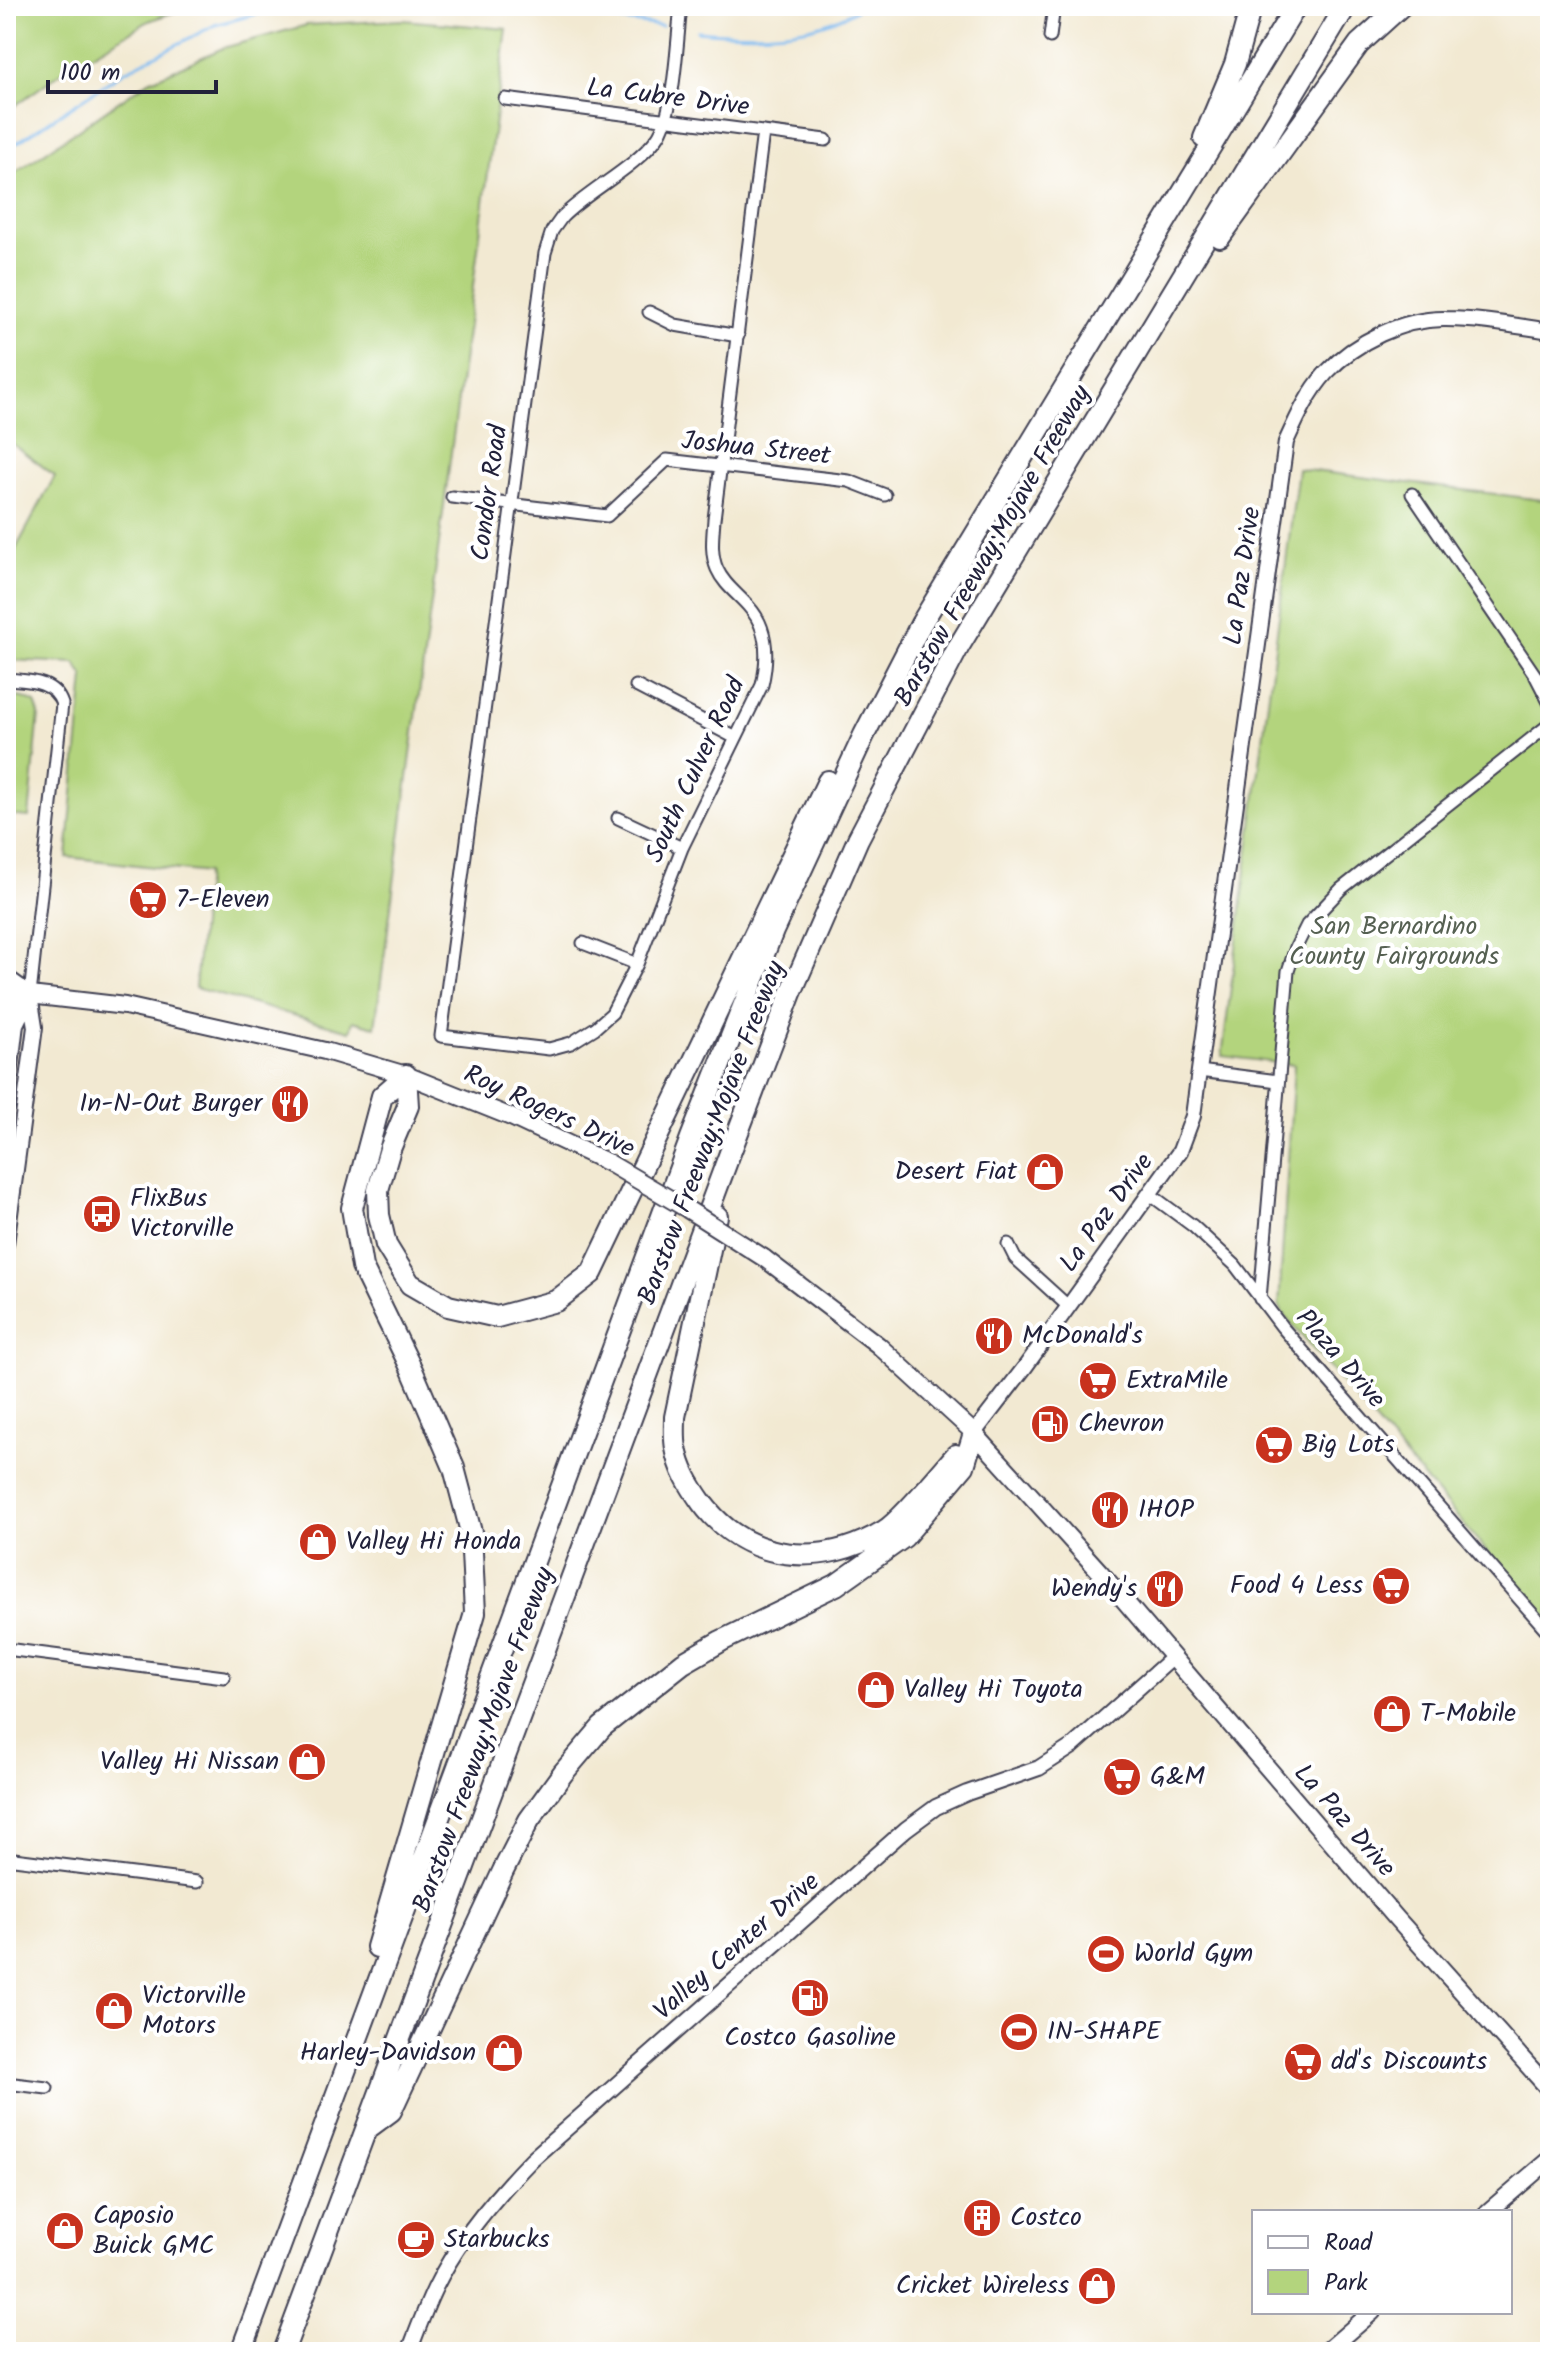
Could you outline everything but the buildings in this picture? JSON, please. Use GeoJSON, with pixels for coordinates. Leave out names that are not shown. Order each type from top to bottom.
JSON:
{"type":"FeatureCollection","features":[{"type":"Feature","properties":{"kind":"highway"},"geometry":{"type":"LineString","coordinates":[[1177,202],[1235,64],[1251,6]]}},
{"type":"Feature","properties":{"kind":"highway","name":"Barstow Freeway;Mojave Freeway"},"geometry":{"type":"LineString","coordinates":[[241,2352],[691,1138],[773,931],[864,735],[921,624],[1296,6]]}},
{"type":"Feature","properties":{"kind":"highway","name":"Barstow Freeway;Mojave Freeway"},"geometry":{"type":"LineString","coordinates":[[283,2352],[730,1153],[791,993],[858,839],[959,646],[1346,6]]}},
{"type":"Feature","properties":{"kind":"highway"},"geometry":{"type":"LineString","coordinates":[[1121,378],[1359,44],[1401,6]]}},
{"type":"Feature","properties":{"kind":"highway"},"geometry":{"type":"LineString","coordinates":[[406,1075],[408,1106],[390,1149],[378,1190],[379,1215],[386,1245],[410,1284],[448,1306],[497,1317],[556,1301],[592,1273],[827,783],[864,735]]}},
{"type":"Feature","properties":{"kind":"highway"},"geometry":{"type":"LineString","coordinates":[[329,2112],[475,1613],[471,1532],[454,1468],[412,1370],[362,1267],[352,1208],[382,1096],[406,1075]]}},
{"type":"Feature","properties":{"kind":"highway"},"geometry":{"type":"LineString","coordinates":[[730,1153],[675,1417],[675,1447],[686,1481],[714,1519],[748,1544],[772,1552],[808,1555],[844,1549],[887,1530],[974,1433]]}},
{"type":"Feature","properties":{"kind":"highway"},"geometry":{"type":"LineString","coordinates":[[368,2128],[391,2111],[529,1820],[602,1727],[683,1663],[836,1585],[904,1537],[964,1466],[974,1433]]}},
{"type":"Feature","properties":{"kind":"main road","name":"Roy Rogers Drive"},"geometry":{"type":"LineString","coordinates":[[6,978],[30,995],[125,1006],[325,1051],[406,1075],[511,1117],[609,1163],[764,1258],[878,1345],[974,1433]]}},
{"type":"Feature","properties":{"kind":"main road"},"geometry":{"type":"LineString","coordinates":[[6,1006],[30,995]]}},
{"type":"Feature","properties":{"kind":"main road","name":"La Paz Drive"},"geometry":{"type":"LineString","coordinates":[[974,1433],[1100,1572],[1397,1919],[1550,2090]]}},
{"type":"Feature","properties":{"kind":"main road"},"geometry":{"type":"LineString","coordinates":[[1490,2210],[1550,2159]]}},
{"type":"Feature","properties":{"kind":"main road"},"geometry":{"type":"LineString","coordinates":[[1326,2352],[1370,2314]]}},
{"type":"Feature","properties":{"kind":"street","name":"Condor Road"},"geometry":{"type":"LineString","coordinates":[[441,1036],[545,253],[552,231],[574,205],[646,151],[658,137],[667,119],[681,6]]}},
{"type":"Feature","properties":{"kind":"street"},"geometry":{"type":"LineString","coordinates":[[1050,37],[1054,6]]}},
{"type":"Feature","properties":{"kind":"street","name":"La Cubre Drive"},"geometry":{"type":"LineString","coordinates":[[505,99],[826,140]]}},
{"type":"Feature","properties":{"kind":"street","name":"South Culver Road"},"geometry":{"type":"LineString","coordinates":[[441,1036],[549,1049],[571,1043],[612,1013],[637,964],[682,848],[762,685],[767,659],[763,635],[756,617],[717,569],[713,555],[714,519],[763,132]]}},
{"type":"Feature","properties":{"kind":"street"},"geometry":{"type":"LineString","coordinates":[[649,312],[675,325],[738,336]]}},
{"type":"Feature","properties":{"kind":"street","name":"La Paz Drive"},"geometry":{"type":"LineString","coordinates":[[974,1433],[1151,1195],[1180,1151],[1193,1116],[1286,442],[1302,406],[1326,374],[1351,351],[1385,332],[1418,322],[1468,320],[1550,331]]}},
{"type":"Feature","properties":{"kind":"street","name":"Joshua Street"},"geometry":{"type":"LineString","coordinates":[[452,497],[607,516],[667,460],[849,481],[885,495]]}},
{"type":"Feature","properties":{"kind":"street"},"geometry":{"type":"LineString","coordinates":[[1412,494],[1535,675],[1550,704]]}},
{"type":"Feature","properties":{"kind":"street"},"geometry":{"type":"LineString","coordinates":[[6,679],[44,684],[59,694],[62,704],[30,995],[35,1027],[6,1244]]}},
{"type":"Feature","properties":{"kind":"street"},"geometry":{"type":"LineString","coordinates":[[636,686],[734,737]]}},
{"type":"Feature","properties":{"kind":"street"},"geometry":{"type":"LineString","coordinates":[[1260,1299],[1288,971],[1307,925],[1341,889],[1550,724]]}},
{"type":"Feature","properties":{"kind":"street"},"geometry":{"type":"LineString","coordinates":[[618,818],[682,848]]}},
{"type":"Feature","properties":{"kind":"street"},"geometry":{"type":"LineString","coordinates":[[583,943],[637,964]]}},
{"type":"Feature","properties":{"kind":"street"},"geometry":{"type":"LineString","coordinates":[[6,1108],[16,1024],[30,995]]}},
{"type":"Feature","properties":{"kind":"street"},"geometry":{"type":"LineString","coordinates":[[1199,1071],[1278,1081]]}},
{"type":"Feature","properties":{"kind":"street","name":"Plaza Drive"},"geometry":{"type":"LineString","coordinates":[[1151,1195],[1220,1250],[1287,1333],[1550,1634]]}},
{"type":"Feature","properties":{"kind":"street"},"geometry":{"type":"LineString","coordinates":[[1008,1244],[1015,1258],[1069,1307]]}},
{"type":"Feature","properties":{"kind":"street"},"geometry":{"type":"LineString","coordinates":[[6,1649],[224,1677]]}},
{"type":"Feature","properties":{"kind":"street","name":"Valley Center Drive"},"geometry":{"type":"LineString","coordinates":[[409,2352],[447,2265],[488,2208],[532,2159],[906,1829],[936,1807],[1039,1768],[1057,1757],[1172,1658]]}},
{"type":"Feature","properties":{"kind":"street"},"geometry":{"type":"LineString","coordinates":[[6,1858],[197,1882]]}},
{"type":"Feature","properties":{"kind":"street"},"geometry":{"type":"LineString","coordinates":[[6,2083],[47,2088]]}},
{"type":"Feature","properties":{"kind":"street"},"geometry":{"type":"LineString","coordinates":[[6,2351],[16,2352]]}},
{"type":"Feature","properties":{"kind":"green space"},"geometry":{"type":"Polygon","coordinates":[[[6,6],[191,6],[149,21],[59,74],[6,112],[6,6]]]}},
{"type":"Feature","properties":{"kind":"green space"},"geometry":{"type":"Polygon","coordinates":[[[402,20],[507,29],[375,1027],[353,1021],[350,1031],[195,988],[206,873],[67,857],[84,677],[75,663],[6,660],[6,574],[10,560],[55,476],[6,439],[6,179],[149,81],[223,48],[307,25],[402,20]]]}},
{"type":"Feature","properties":{"kind":"green space","name":"San Bernardino County Fairgrounds"},"geometry":{"type":"Polygon","coordinates":[[[1298,469],[1550,501],[1550,1625],[1283,1314],[1279,1305],[1294,1065],[1222,1056],[1298,469]]]}},
{"type":"Feature","properties":{"kind":"green space"},"geometry":{"type":"Polygon","coordinates":[[[6,696],[35,703],[39,714],[29,817],[6,815],[6,696]]]}},
{"type":"Feature","properties":{"kind":"waterway"},"geometry":{"type":"LineString","coordinates":[[6,150],[125,71],[215,25],[267,11],[307,6]]}},
{"type":"Feature","properties":{"kind":"waterway"},"geometry":{"type":"LineString","coordinates":[[512,6],[662,26]]}},
{"type":"Feature","properties":{"kind":"waterway"},"geometry":{"type":"LineString","coordinates":[[697,31],[761,34],[803,29],[824,24],[862,6]]}},
{"type":"Feature","properties":{"kind":"place","name":"7-Eleven"},"geometry":{"type":"Point","coordinates":[148,900]}},
{"type":"Feature","properties":{"kind":"place","name":"In-N-Out Burger"},"geometry":{"type":"Point","coordinates":[290,1104]}},
{"type":"Feature","properties":{"kind":"place","name":"Desert Fiat"},"geometry":{"type":"Point","coordinates":[1045,1172]}},
{"type":"Feature","properties":{"kind":"place","name":"FlixBus Victorville"},"geometry":{"type":"Point","coordinates":[102,1214]}},
{"type":"Feature","properties":{"kind":"place","name":"McDonald's"},"geometry":{"type":"Point","coordinates":[994,1336]}},
{"type":"Feature","properties":{"kind":"place","name":"ExtraMile"},"geometry":{"type":"Point","coordinates":[1098,1381]}},
{"type":"Feature","properties":{"kind":"place","name":"Chevron"},"geometry":{"type":"Point","coordinates":[1050,1424]}},
{"type":"Feature","properties":{"kind":"place","name":"Big Lots"},"geometry":{"type":"Point","coordinates":[1274,1445]}},
{"type":"Feature","properties":{"kind":"place","name":"IHOP"},"geometry":{"type":"Point","coordinates":[1110,1510]}},
{"type":"Feature","properties":{"kind":"place","name":"Valley Hi Honda"},"geometry":{"type":"Point","coordinates":[318,1542]}},
{"type":"Feature","properties":{"kind":"place","name":"Food 4 Less"},"geometry":{"type":"Point","coordinates":[1391,1586]}},
{"type":"Feature","properties":{"kind":"place","name":"Wendy's"},"geometry":{"type":"Point","coordinates":[1165,1589]}},
{"type":"Feature","properties":{"kind":"place","name":"Valley Hi Toyota"},"geometry":{"type":"Point","coordinates":[876,1690]}},
{"type":"Feature","properties":{"kind":"place","name":"T-Mobile"},"geometry":{"type":"Point","coordinates":[1392,1714]}},
{"type":"Feature","properties":{"kind":"place","name":"Valley Hi Nissan"},"geometry":{"type":"Point","coordinates":[307,1762]}},
{"type":"Feature","properties":{"kind":"place","name":"G&M"},"geometry":{"type":"Point","coordinates":[1122,1777]}},
{"type":"Feature","properties":{"kind":"place","name":"World Gym"},"geometry":{"type":"Point","coordinates":[1106,1954]}},
{"type":"Feature","properties":{"kind":"place","name":"Costco Gasoline"},"geometry":{"type":"Point","coordinates":[810,1998]}},
{"type":"Feature","properties":{"kind":"place","name":"Victorville Motors"},"geometry":{"type":"Point","coordinates":[114,2011]}},
{"type":"Feature","properties":{"kind":"place","name":"IN-SHAPE"},"geometry":{"type":"Point","coordinates":[1019,2032]}},
{"type":"Feature","properties":{"kind":"place","name":"Harley-Davidson"},"geometry":{"type":"Point","coordinates":[504,2053]}},
{"type":"Feature","properties":{"kind":"place","name":"dd's Discounts"},"geometry":{"type":"Point","coordinates":[1303,2062]}},
{"type":"Feature","properties":{"kind":"place","name":"Costco"},"geometry":{"type":"Point","coordinates":[982,2218]}},
{"type":"Feature","properties":{"kind":"place","name":"Caposio Buick GMC"},"geometry":{"type":"Point","coordinates":[65,2231]}},
{"type":"Feature","properties":{"kind":"place","name":"Starbucks"},"geometry":{"type":"Point","coordinates":[416,2240]}},
{"type":"Feature","properties":{"kind":"place","name":"Cricket Wireless"},"geometry":{"type":"Point","coordinates":[1097,2286]}}]}
